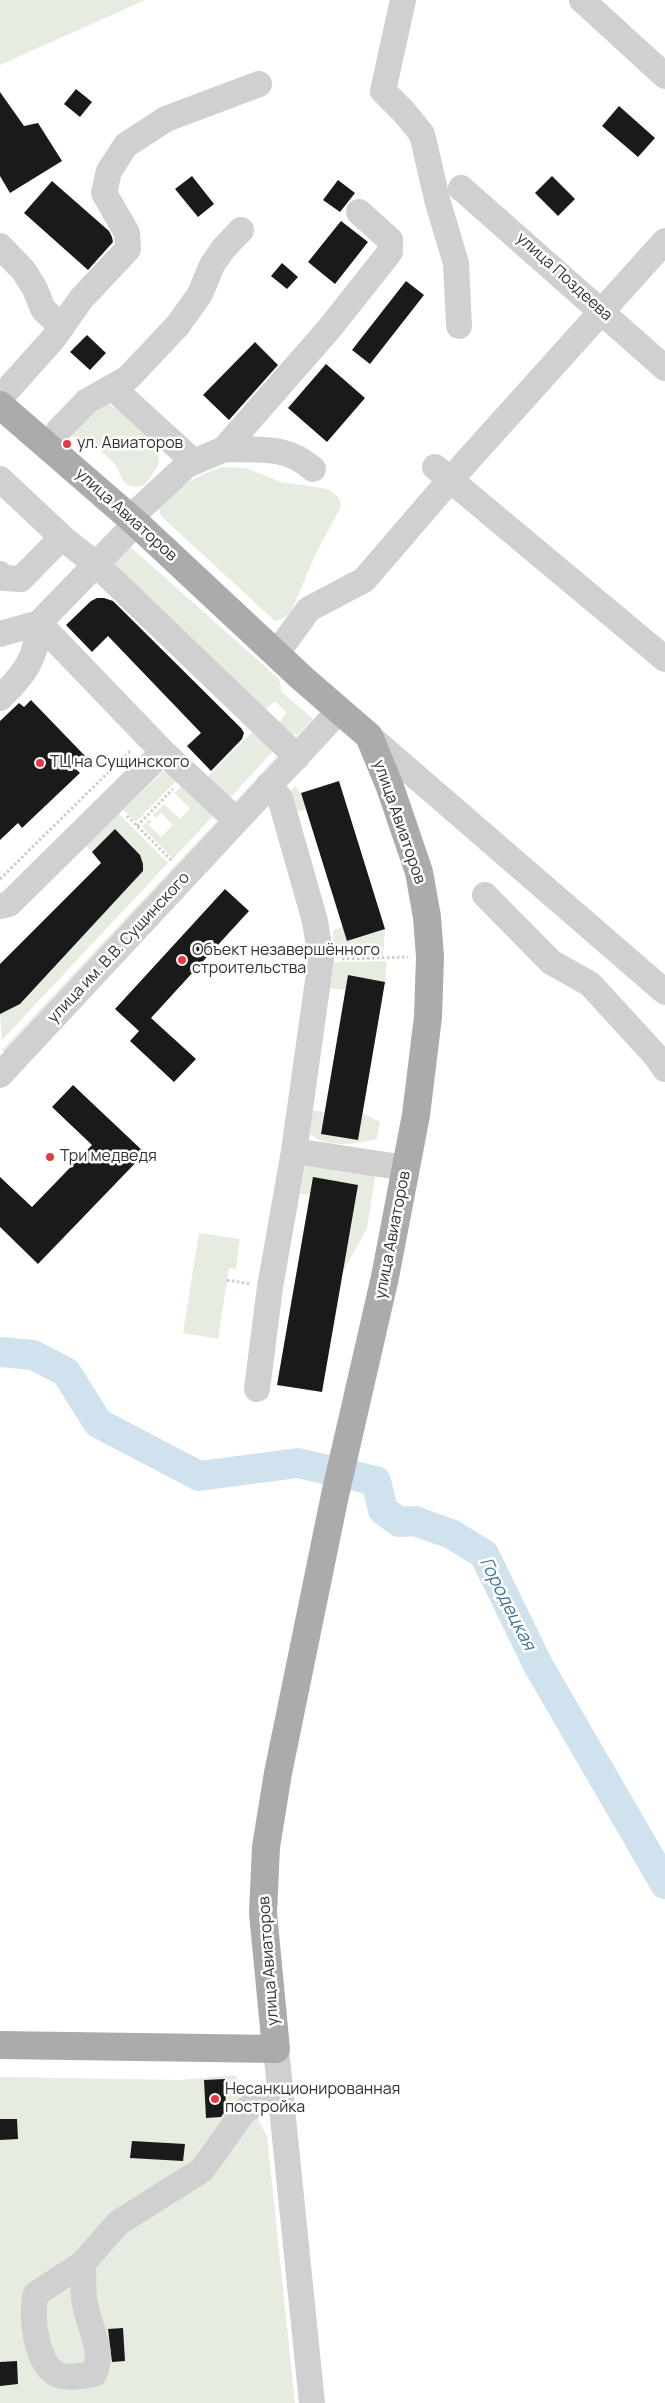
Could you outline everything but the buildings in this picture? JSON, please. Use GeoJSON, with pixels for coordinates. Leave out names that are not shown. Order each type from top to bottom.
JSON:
{"type":"FeatureCollection","features":[{"type":"Feature","properties":{"kind":"main road","name":"улица Авиаторов"},"geometry":{"type":"LineString","coordinates":[[0,405],[133,520],[276,654],[369,736],[390,787],[420,872],[427,917],[430,957],[428,1017],[423,1069],[383,1286],[335,1495],[278,1773],[266,1847],[262,1913],[276,2049]]}},
{"type":"Feature","properties":{"kind":"main road"},"geometry":{"type":"LineString","coordinates":[[0,2045],[276,2049]]}},
{"type":"Feature","properties":{"kind":"street"},"geometry":{"type":"LineString","coordinates":[[403,0],[383,91],[422,134],[438,203],[456,263],[458,326]]}},
{"type":"Feature","properties":{"kind":"street"},"geometry":{"type":"LineString","coordinates":[[582,0],[665,76]]}},
{"type":"Feature","properties":{"kind":"street"},"geometry":{"type":"LineString","coordinates":[[0,398],[62,327],[81,299],[128,249],[127,233],[104,193],[109,170],[126,145],[166,119],[259,84]]}},
{"type":"Feature","properties":{"kind":"street","name":"улица Поздеева"},"geometry":{"type":"LineString","coordinates":[[461,188],[665,368]]}},
{"type":"Feature","properties":{"kind":"street"},"geometry":{"type":"LineString","coordinates":[[224,449],[329,329],[390,252],[390,240],[359,212]]}},
{"type":"Feature","properties":{"kind":"street"},"geometry":{"type":"LineString","coordinates":[[59,430],[87,401],[128,378],[178,325],[200,294],[212,265],[241,230]]}},
{"type":"Feature","properties":{"kind":"street"},"geometry":{"type":"LineString","coordinates":[[276,654],[309,609],[364,580],[443,473],[665,241]]}},
{"type":"Feature","properties":{"kind":"street"},"geometry":{"type":"LineString","coordinates":[[0,246],[24,271],[43,309],[62,327]]}},
{"type":"Feature","properties":{"kind":"street"},"geometry":{"type":"LineString","coordinates":[[112,387],[194,462]]}},
{"type":"Feature","properties":{"kind":"street"},"geometry":{"type":"LineString","coordinates":[[0,634],[39,623],[97,565],[154,493],[187,464],[224,449],[273,450],[300,457],[313,469]]}},
{"type":"Feature","properties":{"kind":"street"},"geometry":{"type":"LineString","coordinates":[[443,473],[665,658]]}},
{"type":"Feature","properties":{"kind":"street"},"geometry":{"type":"LineString","coordinates":[[0,479],[62,537],[97,565],[297,756]]}},
{"type":"Feature","properties":{"kind":"street"},"geometry":{"type":"LineString","coordinates":[[0,574],[4,578],[21,579],[62,537]]}},
{"type":"Feature","properties":{"kind":"street"},"geometry":{"type":"LineString","coordinates":[[0,698],[21,678],[35,651],[39,623]]}},
{"type":"Feature","properties":{"kind":"street"},"geometry":{"type":"LineString","coordinates":[[39,623],[155,743],[236,820]]}},
{"type":"Feature","properties":{"kind":"street","name":"улица им. В.В. Сущинского"},"geometry":{"type":"LineString","coordinates":[[2,1068],[340,710]]}},
{"type":"Feature","properties":{"kind":"street"},"geometry":{"type":"LineString","coordinates":[[369,736],[665,992]]}},
{"type":"Feature","properties":{"kind":"street"},"geometry":{"type":"LineString","coordinates":[[0,906],[9,904],[112,802],[155,743]]}},
{"type":"Feature","properties":{"kind":"street"},"geometry":{"type":"LineString","coordinates":[[257,1389],[270,1287],[294,1151],[322,959],[315,921],[280,798],[268,786]]}},
{"type":"Feature","properties":{"kind":"street"},"geometry":{"type":"LineString","coordinates":[[485,895],[551,962],[590,984],[656,1056],[665,1069]]}},
{"type":"Feature","properties":{"kind":"street"},"geometry":{"type":"LineString","coordinates":[[294,1151],[406,1168]]}},
{"type":"Feature","properties":{"kind":"street","name":"улица Авиаторов"},"geometry":{"type":"LineString","coordinates":[[276,2049],[312,2403]]}},
{"type":"Feature","properties":{"kind":"street"},"geometry":{"type":"LineString","coordinates":[[83,2263],[118,2223],[202,2170],[244,2112],[259,2102],[281,2096]]}},
{"type":"Feature","properties":{"kind":"path"},"geometry":{"type":"LineString","coordinates":[[0,879],[155,743]]}},
{"type":"Feature","properties":{"kind":"path"},"geometry":{"type":"LineString","coordinates":[[137,826],[188,775]]}},
{"type":"Feature","properties":{"kind":"path"},"geometry":{"type":"LineString","coordinates":[[112,802],[174,863]]}},
{"type":"Feature","properties":{"kind":"path"},"geometry":{"type":"LineString","coordinates":[[322,959],[430,957]]}},
{"type":"Feature","properties":{"kind":"shaded area"},"geometry":{"type":"Polygon","coordinates":[[[0,0],[145,0],[0,65],[0,0]]]}},
{"type":"Feature","properties":{"kind":"shaded area"},"geometry":{"type":"Polygon","coordinates":[[[107,402],[118,409],[139,416],[146,423],[154,438],[159,453],[158,464],[153,474],[143,486],[127,485],[116,466],[99,449],[65,431],[107,402]]]}},
{"type":"Feature","properties":{"kind":"shaded area"},"geometry":{"type":"Polygon","coordinates":[[[222,467],[246,468],[281,482],[328,489],[339,498],[341,507],[316,553],[291,612],[284,618],[275,621],[161,516],[159,507],[180,487],[222,467]]]}},
{"type":"Feature","properties":{"kind":"shaded area"},"geometry":{"type":"Polygon","coordinates":[[[126,543],[279,679],[282,692],[313,719],[298,735],[289,734],[278,723],[287,713],[275,701],[265,710],[108,563],[126,543]]]}},
{"type":"Feature","properties":{"kind":"shaded area"},"geometry":{"type":"Polygon","coordinates":[[[254,730],[275,749],[230,798],[208,776],[254,730]]]}},
{"type":"Feature","properties":{"kind":"shaded area"},"geometry":{"type":"Polygon","coordinates":[[[281,752],[282,756],[239,805],[232,805],[281,752]]]}},
{"type":"Feature","properties":{"kind":"shaded area"},"geometry":{"type":"Polygon","coordinates":[[[163,772],[167,772],[178,779],[136,822],[123,810],[163,772]]]}},
{"type":"Feature","properties":{"kind":"shaded area"},"geometry":{"type":"Polygon","coordinates":[[[183,785],[214,815],[173,859],[142,827],[149,819],[152,821],[148,825],[161,837],[173,825],[161,813],[156,818],[153,815],[164,804],[180,819],[190,808],[174,793],[183,785]]]}},
{"type":"Feature","properties":{"kind":"shaded area"},"geometry":{"type":"Polygon","coordinates":[[[295,786],[301,793],[306,809],[297,812],[291,791],[295,786]]]}},
{"type":"Feature","properties":{"kind":"shaded area"},"geometry":{"type":"Polygon","coordinates":[[[117,812],[168,863],[2,1040],[0,1012],[21,1004],[143,871],[143,865],[138,853],[115,829],[92,852],[84,845],[117,812]]]}},
{"type":"Feature","properties":{"kind":"shaded area"},"geometry":{"type":"Polygon","coordinates":[[[218,820],[6,1051],[1,1051],[218,820]]]}},
{"type":"Feature","properties":{"kind":"shaded area"},"geometry":{"type":"Polygon","coordinates":[[[343,927],[348,941],[385,929],[383,955],[335,956],[333,930],[343,927]]]}},
{"type":"Feature","properties":{"kind":"shaded area"},"geometry":{"type":"Polygon","coordinates":[[[387,961],[385,982],[348,975],[345,990],[330,988],[334,962],[387,961]]]}},
{"type":"Feature","properties":{"kind":"shaded area"},"geometry":{"type":"Polygon","coordinates":[[[311,1110],[325,1112],[321,1134],[358,1140],[363,1113],[380,1122],[377,1139],[342,1144],[316,1138],[308,1133],[311,1110]]]}},
{"type":"Feature","properties":{"kind":"shaded area"},"geometry":{"type":"Polygon","coordinates":[[[311,1165],[376,1172],[367,1228],[343,1272],[310,1195],[300,1194],[305,1167],[311,1165]]]}},
{"type":"Feature","properties":{"kind":"shaded area"},"geometry":{"type":"Polygon","coordinates":[[[199,1233],[240,1239],[236,1269],[229,1268],[218,1339],[183,1333],[199,1233]]]}},
{"type":"Feature","properties":{"kind":"shaded area"},"geometry":{"type":"Polygon","coordinates":[[[235,2075],[267,2136],[295,2403],[0,2403],[0,2077],[180,2080],[235,2075]]]}},
{"type":"Feature","properties":{"kind":"waterway","name":"Городецкая"},"geometry":{"type":"LineString","coordinates":[[0,1352],[33,1355],[66,1372],[98,1423],[199,1476],[298,1463],[376,1481],[383,1510],[399,1522],[415,1521],[451,1534],[484,1554],[538,1665],[665,1884]]}},
{"type":"Feature","properties":{"kind":"place","name":"ул. Авиаторов"},"geometry":{"type":"Point","coordinates":[67,444]}},
{"type":"Feature","properties":{"kind":"place","name":"ТЦ на Сущинского"},"geometry":{"type":"Point","coordinates":[40,763]}},
{"type":"Feature","properties":{"kind":"place","name":"Объект незавершённого строительства"},"geometry":{"type":"Point","coordinates":[182,960]}},
{"type":"Feature","properties":{"kind":"place","name":"Три медведя"},"geometry":{"type":"Point","coordinates":[50,1157]}},
{"type":"Feature","properties":{"kind":"place","name":"Несанкционированная постройка"},"geometry":{"type":"Point","coordinates":[215,2099]}}]}
